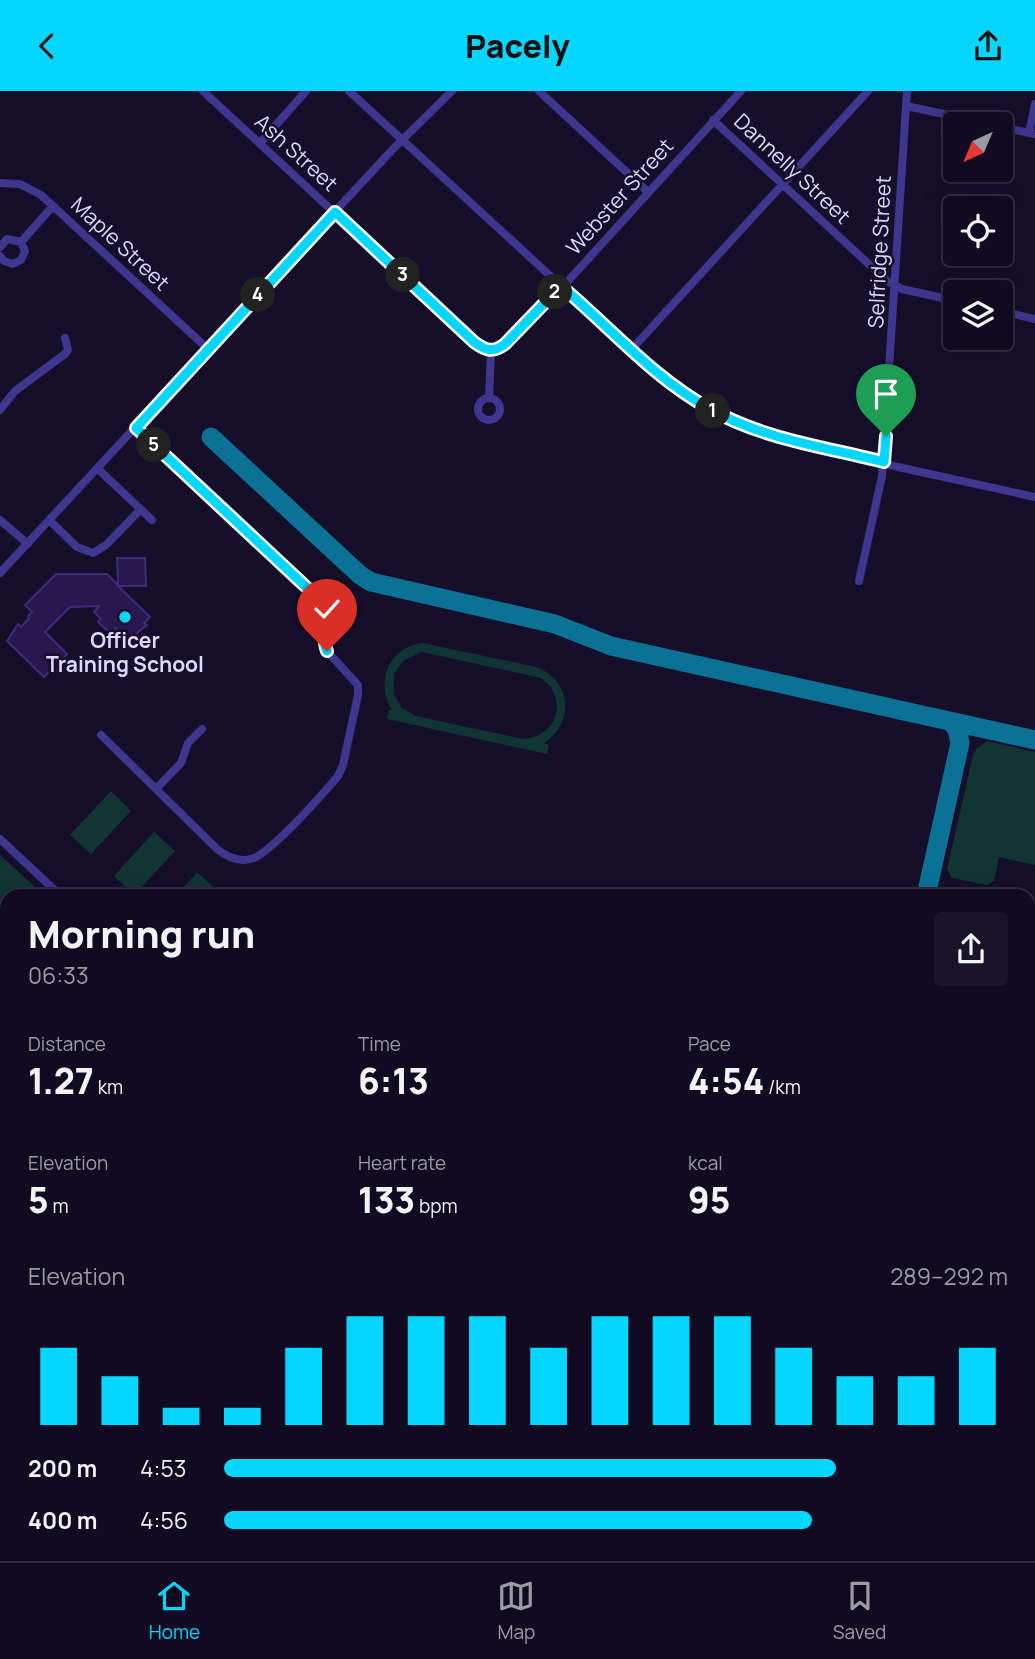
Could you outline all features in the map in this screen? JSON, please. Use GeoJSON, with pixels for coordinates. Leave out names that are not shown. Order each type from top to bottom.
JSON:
{"type":"FeatureCollection","features":[{"type":"Feature","properties":{"kind":"street","name":"Ash Street"},"geometry":{"type":"LineString","coordinates":[[203,91],[474,342],[491,351]]}},
{"type":"Feature","properties":{"kind":"street"},"geometry":{"type":"LineString","coordinates":[[260,143],[306,91]]}},
{"type":"Feature","properties":{"kind":"street"},"geometry":{"type":"LineString","coordinates":[[349,91],[631,350],[680,390],[708,408],[741,425],[770,435],[1035,497]]}},
{"type":"Feature","properties":{"kind":"street"},"geometry":{"type":"LineString","coordinates":[[0,573],[335,212],[452,91]]}},
{"type":"Feature","properties":{"kind":"street"},"geometry":{"type":"LineString","coordinates":[[539,91],[648,192]]}},
{"type":"Feature","properties":{"kind":"street","name":"Webster Street"},"geometry":{"type":"LineString","coordinates":[[491,351],[505,344],[561,286],[741,91]]}},
{"type":"Feature","properties":{"kind":"street"},"geometry":{"type":"LineString","coordinates":[[631,350],[868,91]]}},
{"type":"Feature","properties":{"kind":"street","name":"Selfridge Street"},"geometry":{"type":"LineString","coordinates":[[859,581],[884,462],[907,91]]}},
{"type":"Feature","properties":{"kind":"street"},"geometry":{"type":"LineString","coordinates":[[1013,129],[1032,133],[1035,104]]}},
{"type":"Feature","properties":{"kind":"street"},"geometry":{"type":"LineString","coordinates":[[906,106],[943,114]]}},
{"type":"Feature","properties":{"kind":"street","name":"Dannelly Street"},"geometry":{"type":"LineString","coordinates":[[713,120],[895,286],[943,298]]}},
{"type":"Feature","properties":{"kind":"street","name":"Maple Street"},"geometry":{"type":"LineString","coordinates":[[0,183],[27,187],[53,206],[208,349]]}},
{"type":"Feature","properties":{"kind":"street"},"geometry":{"type":"LineString","coordinates":[[20,241],[53,206]]}},
{"type":"Feature","properties":{"kind":"street"},"geometry":{"type":"LineString","coordinates":[[0,247],[8,239],[20,241]]}},
{"type":"Feature","properties":{"kind":"street"},"geometry":{"type":"LineString","coordinates":[[1,260],[13,264],[21,260],[25,251],[20,241]]}},
{"type":"Feature","properties":{"kind":"street"},"geometry":{"type":"LineString","coordinates":[[1013,314],[1035,319]]}},
{"type":"Feature","properties":{"kind":"street"},"geometry":{"type":"LineString","coordinates":[[0,409],[15,391],[65,354],[68,350],[65,338]]}},
{"type":"Feature","properties":{"kind":"street"},"geometry":{"type":"LineString","coordinates":[[489,398],[491,351]]}},
{"type":"Feature","properties":{"kind":"street"},"geometry":{"type":"LineString","coordinates":[[101,735],[224,855],[239,860],[261,854],[341,771],[358,689],[352,676],[326,649],[323,605],[319,599],[136,428]]}},
{"type":"Feature","properties":{"kind":"street"},"geometry":{"type":"LineString","coordinates":[[98,469],[152,520]]}},
{"type":"Feature","properties":{"kind":"street"},"geometry":{"type":"LineString","coordinates":[[50,521],[77,548],[93,553],[106,545],[140,510]]}},
{"type":"Feature","properties":{"kind":"street"},"geometry":{"type":"LineString","coordinates":[[0,520],[28,544]]}},
{"type":"Feature","properties":{"kind":"street"},"geometry":{"type":"LineString","coordinates":[[156,789],[181,763],[188,743],[202,729]]}},
{"type":"Feature","properties":{"kind":"street"},"geometry":{"type":"LineString","coordinates":[[0,839],[54,889]]}},
{"type":"Feature","properties":{"kind":"green space"},"geometry":{"type":"Polygon","coordinates":[[[423,643],[536,667],[548,673],[563,691],[565,714],[554,735],[544,743],[549,745],[547,754],[387,719],[389,710],[392,710],[385,688],[388,667],[401,651],[423,643]],[[422,652],[403,661],[394,674],[394,695],[402,708],[416,716],[523,739],[535,737],[545,731],[556,715],[555,696],[550,686],[541,678],[422,652]]]}},
{"type":"Feature","properties":{"kind":"green space"},"geometry":{"type":"Polygon","coordinates":[[[987,741],[1035,752],[1035,865],[999,857],[994,881],[987,885],[952,878],[947,869],[973,755],[976,749],[987,741]]]}},
{"type":"Feature","properties":{"kind":"green space"},"geometry":{"type":"Polygon","coordinates":[[[111,791],[131,811],[91,854],[70,835],[111,791]]]}},
{"type":"Feature","properties":{"kind":"green space"},"geometry":{"type":"Polygon","coordinates":[[[154,832],[175,851],[140,889],[128,889],[114,876],[154,832]]]}},
{"type":"Feature","properties":{"kind":"green space"},"geometry":{"type":"Polygon","coordinates":[[[0,855],[37,889],[0,889],[0,855]]]}},
{"type":"Feature","properties":{"kind":"green space"},"geometry":{"type":"Polygon","coordinates":[[[197,872],[216,889],[182,889],[197,872]]]}},
{"type":"Feature","properties":{"kind":"building","name":"Officer Training School"},"geometry":{"type":"Polygon","coordinates":[[[117,558],[145,558],[146,586],[118,586],[150,617],[144,623],[147,625],[128,640],[115,628],[110,633],[98,622],[101,619],[94,612],[99,606],[70,607],[45,632],[67,654],[56,671],[51,670],[44,677],[7,641],[18,624],[21,627],[32,612],[25,605],[56,574],[107,574],[118,585],[117,558]]]}},
{"type":"Feature","properties":{"kind":"taxiway"},"geometry":{"type":"LineString","coordinates":[[211,437],[360,575],[371,582],[555,624],[611,646],[1035,740]]}},
{"type":"Feature","properties":{"kind":"taxiway"},"geometry":{"type":"LineString","coordinates":[[928,889],[960,743],[957,729],[950,721]]}},
{"type":"Feature","properties":{"kind":"place","name":"Officer Training School"},"geometry":{"type":"Point","coordinates":[125,617]}},
{"type":"Feature","properties":{"kind":"route"},"geometry":{"type":"LineString","coordinates":[[327,651],[324,645],[323,605],[319,599],[136,428],[335,212],[481,348],[491,351],[505,344],[561,286],[662,376],[726,418],[770,435],[884,462],[886,436]]}}]}
